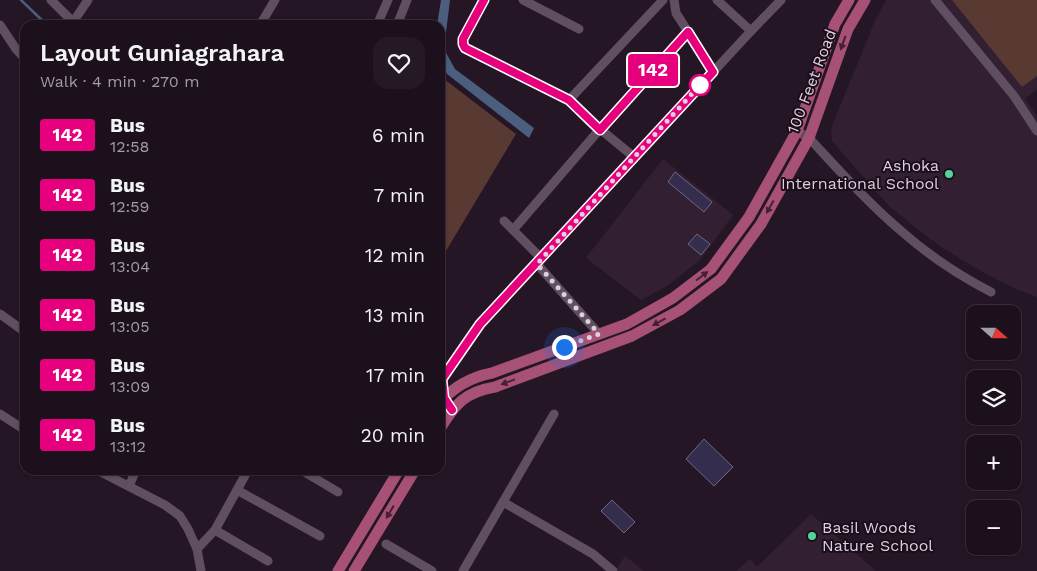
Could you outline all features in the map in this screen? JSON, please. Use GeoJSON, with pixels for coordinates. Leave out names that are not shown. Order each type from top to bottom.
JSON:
{"type":"FeatureCollection","features":[{"type":"Feature","properties":{"kind":"main road","name":"100 Feet Road"},"geometry":{"type":"LineString","coordinates":[[445,398],[460,385],[476,378],[627,324],[673,298],[711,269],[749,217],[797,131],[835,24],[849,0]]}},
{"type":"Feature","properties":{"kind":"main road","name":"100 Feet Road"},"geometry":{"type":"LineString","coordinates":[[445,421],[461,401],[480,390],[495,387],[632,336],[680,310],[721,279],[761,224],[808,138],[848,29],[865,0]]}},
{"type":"Feature","properties":{"kind":"main road"},"geometry":{"type":"LineString","coordinates":[[338,571],[396,475]]}},
{"type":"Feature","properties":{"kind":"main road"},"geometry":{"type":"LineString","coordinates":[[354,571],[412,475]]}},
{"type":"Feature","properties":{"kind":"street"},"geometry":{"type":"LineString","coordinates":[[51,0],[69,20]]}},
{"type":"Feature","properties":{"kind":"street"},"geometry":{"type":"LineString","coordinates":[[74,20],[88,0]]}},
{"type":"Feature","properties":{"kind":"street"},"geometry":{"type":"LineString","coordinates":[[263,20],[275,0]]}},
{"type":"Feature","properties":{"kind":"street"},"geometry":{"type":"LineString","coordinates":[[379,20],[388,0]]}},
{"type":"Feature","properties":{"kind":"street"},"geometry":{"type":"LineString","coordinates":[[398,20],[407,0]]}},
{"type":"Feature","properties":{"kind":"street"},"geometry":{"type":"LineString","coordinates":[[484,0],[463,39],[465,48],[569,100],[600,130],[634,157]]}},
{"type":"Feature","properties":{"kind":"street"},"geometry":{"type":"LineString","coordinates":[[523,0],[579,29]]}},
{"type":"Feature","properties":{"kind":"street"},"geometry":{"type":"LineString","coordinates":[[569,100],[664,0]]}},
{"type":"Feature","properties":{"kind":"street"},"geometry":{"type":"LineString","coordinates":[[674,0],[676,13],[713,72]]}},
{"type":"Feature","properties":{"kind":"street"},"geometry":{"type":"LineString","coordinates":[[717,0],[751,31]]}},
{"type":"Feature","properties":{"kind":"street"},"geometry":{"type":"LineString","coordinates":[[445,375],[480,324],[780,0]]}},
{"type":"Feature","properties":{"kind":"street"},"geometry":{"type":"LineString","coordinates":[[935,0],[1014,96],[1037,131]]}},
{"type":"Feature","properties":{"kind":"street"},"geometry":{"type":"LineString","coordinates":[[0,25],[20,53]]}},
{"type":"Feature","properties":{"kind":"street"},"geometry":{"type":"LineString","coordinates":[[513,230],[688,32]]}},
{"type":"Feature","properties":{"kind":"street"},"geometry":{"type":"LineString","coordinates":[[797,131],[808,138],[900,230],[934,257],[991,292]]}},
{"type":"Feature","properties":{"kind":"street"},"geometry":{"type":"LineString","coordinates":[[504,221],[599,334]]}},
{"type":"Feature","properties":{"kind":"street"},"geometry":{"type":"LineString","coordinates":[[0,314],[20,328]]}},
{"type":"Feature","properties":{"kind":"street"},"geometry":{"type":"LineString","coordinates":[[445,404],[452,410]]}},
{"type":"Feature","properties":{"kind":"street"},"geometry":{"type":"LineString","coordinates":[[0,414],[20,427]]}},
{"type":"Feature","properties":{"kind":"street"},"geometry":{"type":"LineString","coordinates":[[462,571],[554,414]]}},
{"type":"Feature","properties":{"kind":"street"},"geometry":{"type":"LineString","coordinates":[[107,475],[165,505],[180,516],[188,528],[197,549],[201,571]]}},
{"type":"Feature","properties":{"kind":"street"},"geometry":{"type":"LineString","coordinates":[[129,486],[134,475]]}},
{"type":"Feature","properties":{"kind":"street"},"geometry":{"type":"LineString","coordinates":[[197,549],[215,530],[245,475]]}},
{"type":"Feature","properties":{"kind":"street"},"geometry":{"type":"LineString","coordinates":[[309,475],[338,492]]}},
{"type":"Feature","properties":{"kind":"street"},"geometry":{"type":"LineString","coordinates":[[237,490],[320,536]]}},
{"type":"Feature","properties":{"kind":"street"},"geometry":{"type":"LineString","coordinates":[[503,502],[593,554],[613,571]]}},
{"type":"Feature","properties":{"kind":"street"},"geometry":{"type":"LineString","coordinates":[[215,530],[268,561]]}},
{"type":"Feature","properties":{"kind":"street"},"geometry":{"type":"LineString","coordinates":[[386,544],[432,571]]}},
{"type":"Feature","properties":{"kind":"shaded area","name":"Ashoka International School"},"geometry":{"type":"Polygon","coordinates":[[[886,0],[1037,0],[1037,90],[1025,98],[1037,117],[1037,297],[1016,289],[979,270],[925,235],[889,206],[832,141],[831,128],[875,21],[886,0]]]}},
{"type":"Feature","properties":{"kind":"shaded area"},"geometry":{"type":"Polygon","coordinates":[[[952,0],[1037,0],[1037,76],[1022,87],[952,0]]]}},
{"type":"Feature","properties":{"kind":"shaded area"},"geometry":{"type":"Polygon","coordinates":[[[445,80],[516,134],[445,253],[445,80]]]}},
{"type":"Feature","properties":{"kind":"shaded area"},"geometry":{"type":"Polygon","coordinates":[[[663,159],[733,215],[700,260],[667,286],[641,300],[586,258],[663,159]]]}},
{"type":"Feature","properties":{"kind":"shaded area","name":"Basil Woods Nature School"},"geometry":{"type":"Polygon","coordinates":[[[811,514],[876,571],[736,571],[750,559],[757,567],[811,514]]]}},
{"type":"Feature","properties":{"kind":"shaded area"},"geometry":{"type":"Polygon","coordinates":[[[625,556],[644,571],[615,571],[625,556]]]}},
{"type":"Feature","properties":{"kind":"water"},"geometry":{"type":"Polygon","coordinates":[[[441,0],[450,0],[445,41],[445,20],[438,20],[441,0]]]}},
{"type":"Feature","properties":{"kind":"water"},"geometry":{"type":"Polygon","coordinates":[[[445,51],[455,69],[534,128],[529,138],[447,74],[445,70],[445,51]]]}},
{"type":"Feature","properties":{"kind":"building"},"geometry":{"type":"Polygon","coordinates":[[[675,172],[712,202],[704,212],[668,182],[675,172]]]}},
{"type":"Feature","properties":{"kind":"building"},"geometry":{"type":"Polygon","coordinates":[[[697,234],[710,244],[701,255],[688,244],[697,234]]]}},
{"type":"Feature","properties":{"kind":"building"},"geometry":{"type":"Polygon","coordinates":[[[704,439],[733,467],[714,486],[686,459],[704,439]]]}},
{"type":"Feature","properties":{"kind":"building"},"geometry":{"type":"Polygon","coordinates":[[[612,500],[635,522],[624,533],[601,511],[612,500]]]}},
{"type":"Feature","properties":{"kind":"waterway"},"geometry":{"type":"LineString","coordinates":[[21,0],[42,20]]}},
{"type":"Feature","properties":{"kind":"bus line","name":"142"},"geometry":{"type":"LineString","coordinates":[[445,375],[480,324],[713,72],[688,32],[600,130],[569,100],[465,48],[463,39],[484,0]]}},
{"type":"Feature","properties":{"kind":"bus line","name":"142"},"geometry":{"type":"LineString","coordinates":[[445,400],[452,410]]}},
{"type":"Feature","properties":{"kind":"place","name":"Ashoka International School"},"geometry":{"type":"Point","coordinates":[949,174]}},
{"type":"Feature","properties":{"kind":"place","name":"Basil Woods Nature School"},"geometry":{"type":"Point","coordinates":[812,536]}},
{"type":"Feature","properties":{"kind":"route"},"geometry":{"type":"LineString","coordinates":[[564,347],[599,334],[537,264],[700,85]]}}]}
